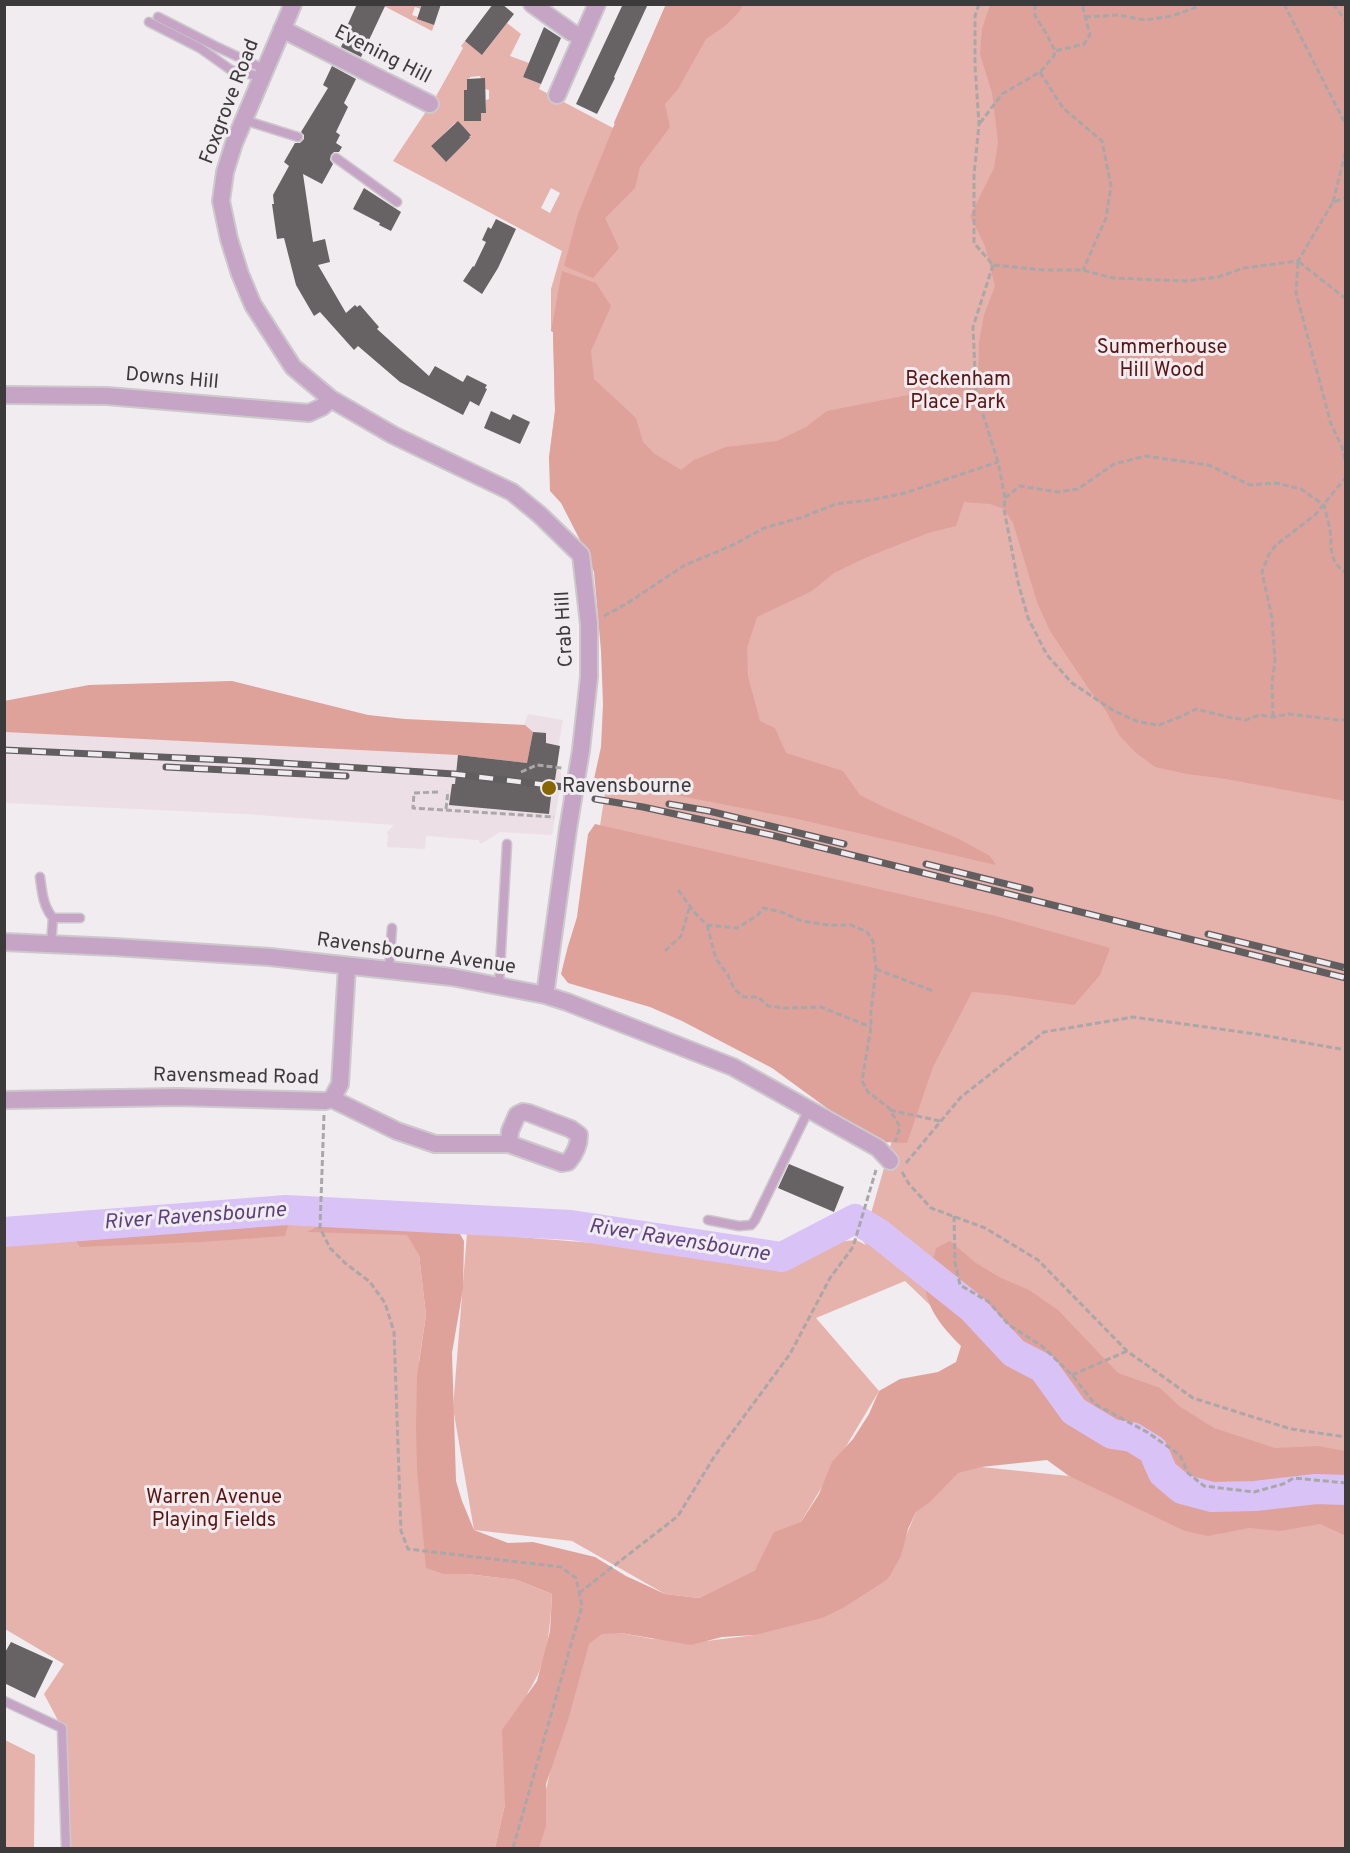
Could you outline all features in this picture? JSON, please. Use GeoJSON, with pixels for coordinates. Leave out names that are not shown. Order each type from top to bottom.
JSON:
{"type":"FeatureCollection","features":[{"type":"Feature","properties":{"kind":"street","name":"Foxgrove Road"},"geometry":{"type":"LineString","coordinates":[[293,4],[244,120],[225,172],[221,201],[240,274],[254,305],[293,367],[331,399]]}},
{"type":"Feature","properties":{"kind":"street"},"geometry":{"type":"LineString","coordinates":[[532,4],[571,32],[582,37]]}},
{"type":"Feature","properties":{"kind":"street"},"geometry":{"type":"LineString","coordinates":[[557,95],[597,4]]}},
{"type":"Feature","properties":{"kind":"street","name":"Evening Hill"},"geometry":{"type":"LineString","coordinates":[[282,29],[430,104]]}},
{"type":"Feature","properties":{"kind":"street","name":"Downs Hill"},"geometry":{"type":"LineString","coordinates":[[4,395],[107,396],[309,413],[322,407],[331,399]]}},
{"type":"Feature","properties":{"kind":"street","name":"Crab Hill"},"geometry":{"type":"LineString","coordinates":[[331,399],[393,435],[512,492],[540,515],[581,555],[589,624],[589,677],[581,750],[545,995]]}},
{"type":"Feature","properties":{"kind":"street","name":"Ravensbourne Avenue"},"geometry":{"type":"LineString","coordinates":[[4,942],[270,957],[452,977],[545,995],[733,1067],[890,1157]]}},
{"type":"Feature","properties":{"kind":"street","name":"Ravensmead Road"},"geometry":{"type":"LineString","coordinates":[[4,1100],[178,1097],[329,1100],[340,1084],[346,966]]}},
{"type":"Feature","properties":{"kind":"street"},"geometry":{"type":"LineString","coordinates":[[329,1100],[397,1131],[435,1144],[509,1144]]}},
{"type":"Feature","properties":{"kind":"lane"},"geometry":{"type":"LineString","coordinates":[[154,20],[264,73],[231,70],[154,20]]}},
{"type":"Feature","properties":{"kind":"lane"},"geometry":{"type":"LineString","coordinates":[[244,120],[298,137]]}},
{"type":"Feature","properties":{"kind":"lane"},"geometry":{"type":"LineString","coordinates":[[336,158],[397,202]]}},
{"type":"Feature","properties":{"kind":"lane"},"geometry":{"type":"LineString","coordinates":[[499,986],[507,844]]}},
{"type":"Feature","properties":{"kind":"lane"},"geometry":{"type":"LineString","coordinates":[[40,877],[48,913],[53,918],[80,918]]}},
{"type":"Feature","properties":{"kind":"lane"},"geometry":{"type":"LineString","coordinates":[[51,944],[53,918]]}},
{"type":"Feature","properties":{"kind":"lane"},"geometry":{"type":"LineString","coordinates":[[389,970],[392,928]]}},
{"type":"Feature","properties":{"kind":"lane"},"geometry":{"type":"LineString","coordinates":[[708,1220],[751,1226],[809,1109]]}},
{"type":"Feature","properties":{"kind":"lane"},"geometry":{"type":"LineString","coordinates":[[4,1701],[62,1728],[66,1848]]}},
{"type":"Feature","properties":{"kind":"path"},"geometry":{"type":"LineString","coordinates":[[979,4],[975,16],[975,66],[979,124],[974,175],[974,243],[993,265],[1044,270],[1083,270],[1113,279],[1186,281],[1218,277],[1244,268],[1298,261],[1346,298]]}},
{"type":"Feature","properties":{"kind":"path"},"geometry":{"type":"LineString","coordinates":[[979,124],[1002,94],[1040,72],[1054,56],[1055,51],[1035,16],[1035,4]]}},
{"type":"Feature","properties":{"kind":"path"},"geometry":{"type":"LineString","coordinates":[[1055,51],[1084,44],[1090,35],[1082,4]]}},
{"type":"Feature","properties":{"kind":"path"},"geometry":{"type":"LineString","coordinates":[[1085,17],[1118,15],[1145,20],[1172,16],[1197,7],[1198,4]]}},
{"type":"Feature","properties":{"kind":"path"},"geometry":{"type":"LineString","coordinates":[[1284,4],[1346,125]]}},
{"type":"Feature","properties":{"kind":"path"},"geometry":{"type":"LineString","coordinates":[[1333,4],[1346,21]]}},
{"type":"Feature","properties":{"kind":"path"},"geometry":{"type":"LineString","coordinates":[[1040,72],[1063,108],[1102,141],[1104,149],[1112,186],[1106,218],[1083,270]]}},
{"type":"Feature","properties":{"kind":"path"},"geometry":{"type":"LineString","coordinates":[[1346,150],[1333,202],[1298,261],[1296,293],[1331,424],[1342,447],[1346,464]]}},
{"type":"Feature","properties":{"kind":"path"},"geometry":{"type":"LineString","coordinates":[[1333,202],[1346,198]]}},
{"type":"Feature","properties":{"kind":"path"},"geometry":{"type":"LineString","coordinates":[[993,265],[974,327],[976,392],[998,462],[1005,498],[1004,509],[1018,582],[1028,618],[1047,655],[1072,683],[1114,711],[1139,722],[1159,724],[1196,709],[1246,720],[1259,715],[1273,717],[1290,714],[1346,720]]}},
{"type":"Feature","properties":{"kind":"path"},"geometry":{"type":"LineString","coordinates":[[1005,498],[1020,486],[1058,492],[1078,489],[1114,464],[1145,456],[1209,465],[1250,485],[1276,483],[1301,489],[1324,505],[1335,566],[1346,573]]}},
{"type":"Feature","properties":{"kind":"path"},"geometry":{"type":"LineString","coordinates":[[603,617],[685,565],[764,528],[803,517],[836,504],[905,493],[998,462]]}},
{"type":"Feature","properties":{"kind":"path"},"geometry":{"type":"LineString","coordinates":[[1273,717],[1272,683],[1275,661],[1272,618],[1262,572],[1269,554],[1276,545],[1316,515],[1346,477]]}},
{"type":"Feature","properties":{"kind":"path"},"geometry":{"type":"LineString","coordinates":[[520,772],[537,765],[562,768]]}},
{"type":"Feature","properties":{"kind":"path"},"geometry":{"type":"LineString","coordinates":[[446,809],[448,791]]}},
{"type":"Feature","properties":{"kind":"path"},"geometry":{"type":"LineString","coordinates":[[438,792],[414,793],[412,808],[554,818]]}},
{"type":"Feature","properties":{"kind":"path"},"geometry":{"type":"LineString","coordinates":[[678,890],[707,925],[716,959],[729,975],[734,989],[744,997],[758,997],[768,1006],[821,1007],[871,1027]]}},
{"type":"Feature","properties":{"kind":"path"},"geometry":{"type":"LineString","coordinates":[[665,951],[681,936],[690,906]]}},
{"type":"Feature","properties":{"kind":"path"},"geometry":{"type":"LineString","coordinates":[[707,925],[737,928],[758,915],[764,908],[802,921],[828,925],[851,925],[867,932],[873,941],[876,969],[871,1027],[862,1081],[868,1092],[890,1110],[900,1127],[890,1157]]}},
{"type":"Feature","properties":{"kind":"path"},"geometry":{"type":"LineString","coordinates":[[876,969],[933,991]]}},
{"type":"Feature","properties":{"kind":"path"},"geometry":{"type":"LineString","coordinates":[[579,1593],[678,1516],[721,1447],[790,1354],[830,1278],[853,1247],[878,1165],[940,1121],[961,1097],[1044,1032],[1133,1017],[1256,1034],[1346,1050]]}},
{"type":"Feature","properties":{"kind":"path"},"geometry":{"type":"LineString","coordinates":[[329,1100],[320,1228],[330,1248],[370,1282],[385,1303],[394,1332],[401,1531],[408,1549],[561,1567],[576,1578],[582,1606],[513,1848]]}},
{"type":"Feature","properties":{"kind":"path"},"geometry":{"type":"LineString","coordinates":[[890,1110],[940,1121]]}},
{"type":"Feature","properties":{"kind":"path"},"geometry":{"type":"LineString","coordinates":[[890,1157],[909,1184],[931,1208],[985,1228],[1038,1260],[1127,1351],[1193,1398],[1291,1430],[1346,1437]]}},
{"type":"Feature","properties":{"kind":"path"},"geometry":{"type":"LineString","coordinates":[[954,1216],[955,1262],[960,1285],[989,1302],[1009,1325],[1042,1346],[1072,1375],[1095,1404],[1147,1432],[1180,1455],[1188,1473],[1204,1486],[1254,1491],[1283,1485],[1294,1478],[1346,1483]]}},
{"type":"Feature","properties":{"kind":"path"},"geometry":{"type":"LineString","coordinates":[[1072,1375],[1127,1351]]}},
{"type":"Feature","properties":{"kind":"shaded area"},"geometry":{"type":"Polygon","coordinates":[[[232,681],[368,715],[524,725],[528,714],[563,720],[555,766],[561,773],[561,782],[552,835],[500,832],[481,844],[478,840],[426,836],[425,849],[387,847],[388,834],[386,833],[394,825],[245,814],[5,803],[4,701],[89,685],[232,681]]]}},
{"type":"Feature","properties":{"kind":"green space"},"geometry":{"type":"Polygon","coordinates":[[[666,4],[743,5],[725,26],[706,39],[678,89],[665,104],[670,127],[640,167],[635,188],[605,218],[619,248],[593,278],[564,266],[578,214],[614,123],[666,4]]]}},
{"type":"Feature","properties":{"kind":"green space"},"geometry":{"type":"Polygon","coordinates":[[[382,5],[422,5],[421,9],[415,7],[412,15],[434,25],[432,31],[382,5]]]}},
{"type":"Feature","properties":{"kind":"green space","name":"Beckenham Place Park"},"geometry":{"type":"Polygon","coordinates":[[[666,5],[1345,5],[1346,1521],[1321,1524],[1345,1536],[1345,1848],[533,1848],[581,1633],[621,1633],[653,1639],[706,1641],[755,1635],[888,1579],[916,1512],[945,1468],[981,1467],[1069,1476],[1163,1514],[1008,1380],[905,1281],[816,1318],[879,1391],[801,1522],[755,1570],[699,1598],[665,1594],[572,1541],[474,1530],[453,1408],[467,1233],[632,1246],[713,1247],[711,1254],[856,1240],[866,1245],[863,1241],[897,1123],[599,832],[616,723],[621,637],[549,458],[555,411],[551,289],[562,251],[393,161],[435,98],[465,41],[483,54],[507,23],[521,34],[510,56],[529,63],[523,77],[541,84],[539,89],[613,128],[666,5]],[[480,76],[467,79],[470,120],[481,121],[481,113],[486,112],[486,100],[489,99],[489,90],[485,89],[480,76]],[[455,123],[431,146],[445,161],[470,139],[471,134],[455,123]],[[551,188],[541,208],[550,213],[560,193],[551,188]]]}},
{"type":"Feature","properties":{"kind":"green space","name":"Summerhouse Hill Wood"},"geometry":{"type":"Polygon","coordinates":[[[990,5],[1345,5],[1345,801],[1155,767],[1135,752],[1119,735],[1106,711],[1050,631],[1037,602],[1013,523],[1004,509],[990,504],[964,502],[956,526],[928,533],[865,558],[834,573],[812,591],[757,617],[747,648],[748,676],[760,721],[775,728],[786,753],[843,771],[860,795],[959,839],[990,856],[996,865],[793,818],[594,779],[601,747],[603,704],[594,572],[561,503],[550,491],[549,458],[555,411],[553,332],[551,331],[562,271],[596,283],[611,306],[591,351],[594,379],[636,418],[643,442],[655,454],[681,470],[694,460],[726,447],[777,441],[806,427],[827,411],[913,394],[935,380],[978,378],[979,342],[984,315],[995,286],[985,246],[970,216],[994,168],[998,142],[992,93],[980,54],[982,29],[990,5]]]}},
{"type":"Feature","properties":{"kind":"green space"},"geometry":{"type":"Polygon","coordinates":[[[232,681],[368,715],[525,725],[533,732],[527,763],[458,755],[5,732],[4,701],[89,685],[232,681]]]}},
{"type":"Feature","properties":{"kind":"green space"},"geometry":{"type":"Polygon","coordinates":[[[595,824],[996,916],[1110,948],[1100,975],[1074,1005],[972,992],[933,1067],[907,1143],[881,1142],[835,1114],[772,1068],[682,1021],[650,1007],[568,983],[561,974],[577,917],[588,834],[595,824]]]}},
{"type":"Feature","properties":{"kind":"green space","name":"Warren Avenue Playing Fields"},"geometry":{"type":"Polygon","coordinates":[[[299,1211],[414,1222],[426,1315],[419,1361],[467,1574],[517,1580],[552,1594],[547,1645],[540,1670],[528,1692],[505,1792],[505,1804],[495,1848],[66,1848],[62,1728],[44,1694],[64,1664],[5,1629],[5,1232],[299,1211]]]}},
{"type":"Feature","properties":{"kind":"green space"},"geometry":{"type":"Polygon","coordinates":[[[330,1220],[455,1225],[464,1241],[463,1289],[452,1353],[456,1481],[474,1530],[508,1543],[533,1542],[595,1557],[626,1576],[665,1594],[699,1598],[755,1570],[774,1532],[801,1522],[819,1494],[832,1462],[853,1439],[869,1414],[879,1391],[900,1379],[938,1372],[956,1362],[961,1346],[935,1314],[925,1286],[925,1275],[936,1248],[950,1241],[976,1263],[999,1277],[1029,1290],[1058,1310],[1118,1373],[1160,1388],[1179,1406],[1214,1428],[1275,1448],[1318,1446],[1345,1451],[1345,1536],[1320,1524],[1280,1531],[1249,1528],[1208,1536],[1185,1531],[1069,1476],[1047,1460],[981,1467],[958,1473],[931,1501],[916,1512],[908,1529],[901,1556],[888,1579],[843,1608],[822,1618],[755,1635],[722,1637],[691,1645],[621,1633],[602,1634],[589,1644],[568,1720],[546,1784],[546,1826],[539,1848],[495,1848],[505,1804],[502,1730],[537,1681],[550,1631],[552,1594],[517,1580],[467,1574],[444,1574],[426,1568],[417,1469],[416,1427],[417,1376],[426,1315],[419,1255],[407,1235],[307,1232],[330,1220]]]}},
{"type":"Feature","properties":{"kind":"green space"},"geometry":{"type":"Polygon","coordinates":[[[289,1222],[285,1236],[201,1242],[80,1247],[73,1236],[183,1226],[289,1222]]]}},
{"type":"Feature","properties":{"kind":"green space"},"geometry":{"type":"Polygon","coordinates":[[[5,1740],[35,1755],[34,1848],[5,1848],[5,1740]]]}},
{"type":"Feature","properties":{"kind":"building"},"geometry":{"type":"Polygon","coordinates":[[[357,4],[386,4],[361,57],[341,47],[346,36],[343,35],[357,4]]]}},
{"type":"Feature","properties":{"kind":"building"},"geometry":{"type":"Polygon","coordinates":[[[422,4],[441,4],[434,25],[417,19],[422,4]]]}},
{"type":"Feature","properties":{"kind":"building"},"geometry":{"type":"Polygon","coordinates":[[[493,4],[502,4],[514,14],[482,55],[465,41],[493,4]]]}},
{"type":"Feature","properties":{"kind":"building"},"geometry":{"type":"Polygon","coordinates":[[[623,4],[648,4],[597,114],[576,104],[623,4]]]}},
{"type":"Feature","properties":{"kind":"building"},"geometry":{"type":"Polygon","coordinates":[[[544,27],[561,38],[541,84],[523,77],[544,27]]]}},
{"type":"Feature","properties":{"kind":"building"},"geometry":{"type":"Polygon","coordinates":[[[332,66],[356,79],[344,103],[348,107],[336,132],[340,135],[336,143],[342,147],[339,152],[331,155],[330,160],[333,164],[322,184],[303,174],[313,242],[325,239],[330,262],[318,265],[346,313],[355,305],[357,307],[360,305],[379,327],[377,329],[429,376],[435,366],[463,382],[467,375],[487,385],[479,406],[470,401],[463,415],[400,382],[358,346],[354,350],[320,312],[314,316],[296,285],[284,238],[277,239],[272,204],[274,204],[273,195],[289,166],[284,162],[295,143],[300,143],[304,139],[301,132],[328,88],[323,85],[332,66]]]}},
{"type":"Feature","properties":{"kind":"building"},"geometry":{"type":"Polygon","coordinates":[[[485,78],[486,113],[481,113],[481,121],[464,121],[464,90],[467,90],[467,79],[485,78]]]}},
{"type":"Feature","properties":{"kind":"building"},"geometry":{"type":"Polygon","coordinates":[[[458,121],[471,135],[446,162],[431,146],[458,121]]]}},
{"type":"Feature","properties":{"kind":"building"},"geometry":{"type":"Polygon","coordinates":[[[364,188],[401,212],[391,231],[353,209],[364,188]]]}},
{"type":"Feature","properties":{"kind":"building"},"geometry":{"type":"Polygon","coordinates":[[[496,219],[516,229],[498,268],[482,294],[463,281],[474,267],[486,242],[482,240],[488,227],[491,229],[496,219]]]}},
{"type":"Feature","properties":{"kind":"building"},"geometry":{"type":"Polygon","coordinates":[[[491,411],[510,420],[513,414],[530,422],[520,444],[484,428],[491,411]]]}},
{"type":"Feature","properties":{"kind":"building"},"geometry":{"type":"Polygon","coordinates":[[[533,732],[546,733],[546,743],[560,746],[549,814],[449,805],[452,784],[455,784],[458,755],[527,763],[533,732]]]}},
{"type":"Feature","properties":{"kind":"building"},"geometry":{"type":"Polygon","coordinates":[[[789,1164],[844,1187],[834,1212],[778,1188],[789,1164]]]}},
{"type":"Feature","properties":{"kind":"building"},"geometry":{"type":"Polygon","coordinates":[[[11,1642],[53,1661],[35,1698],[4,1683],[4,1654],[11,1642]]]}},
{"type":"Feature","properties":{"kind":"waterway","name":"River Ravensbourne"},"geometry":{"type":"LineString","coordinates":[[4,1232],[286,1210],[571,1225],[782,1257],[855,1219],[878,1233],[972,1308],[1014,1353],[1043,1368],[1074,1411],[1112,1434],[1132,1437],[1153,1450],[1163,1473],[1182,1489],[1212,1497],[1255,1496],[1316,1489],[1346,1490]]}},
{"type":"Feature","properties":{"kind":"railway"},"geometry":{"type":"LineString","coordinates":[[4,750],[249,761],[454,774],[581,789]]}},
{"type":"Feature","properties":{"kind":"railway"},"geometry":{"type":"LineString","coordinates":[[166,767],[346,776]]}},
{"type":"Feature","properties":{"kind":"railway"},"geometry":{"type":"LineString","coordinates":[[595,799],[771,835],[1346,978]]}},
{"type":"Feature","properties":{"kind":"railway"},"geometry":{"type":"LineString","coordinates":[[669,804],[709,811],[844,844]]}},
{"type":"Feature","properties":{"kind":"railway"},"geometry":{"type":"LineString","coordinates":[[926,864],[1030,890]]}},
{"type":"Feature","properties":{"kind":"railway"},"geometry":{"type":"LineString","coordinates":[[1208,934],[1346,968]]}},
{"type":"Feature","properties":{"kind":"place","name":"Ravensbourne"},"geometry":{"type":"Point","coordinates":[549,788]}}]}
